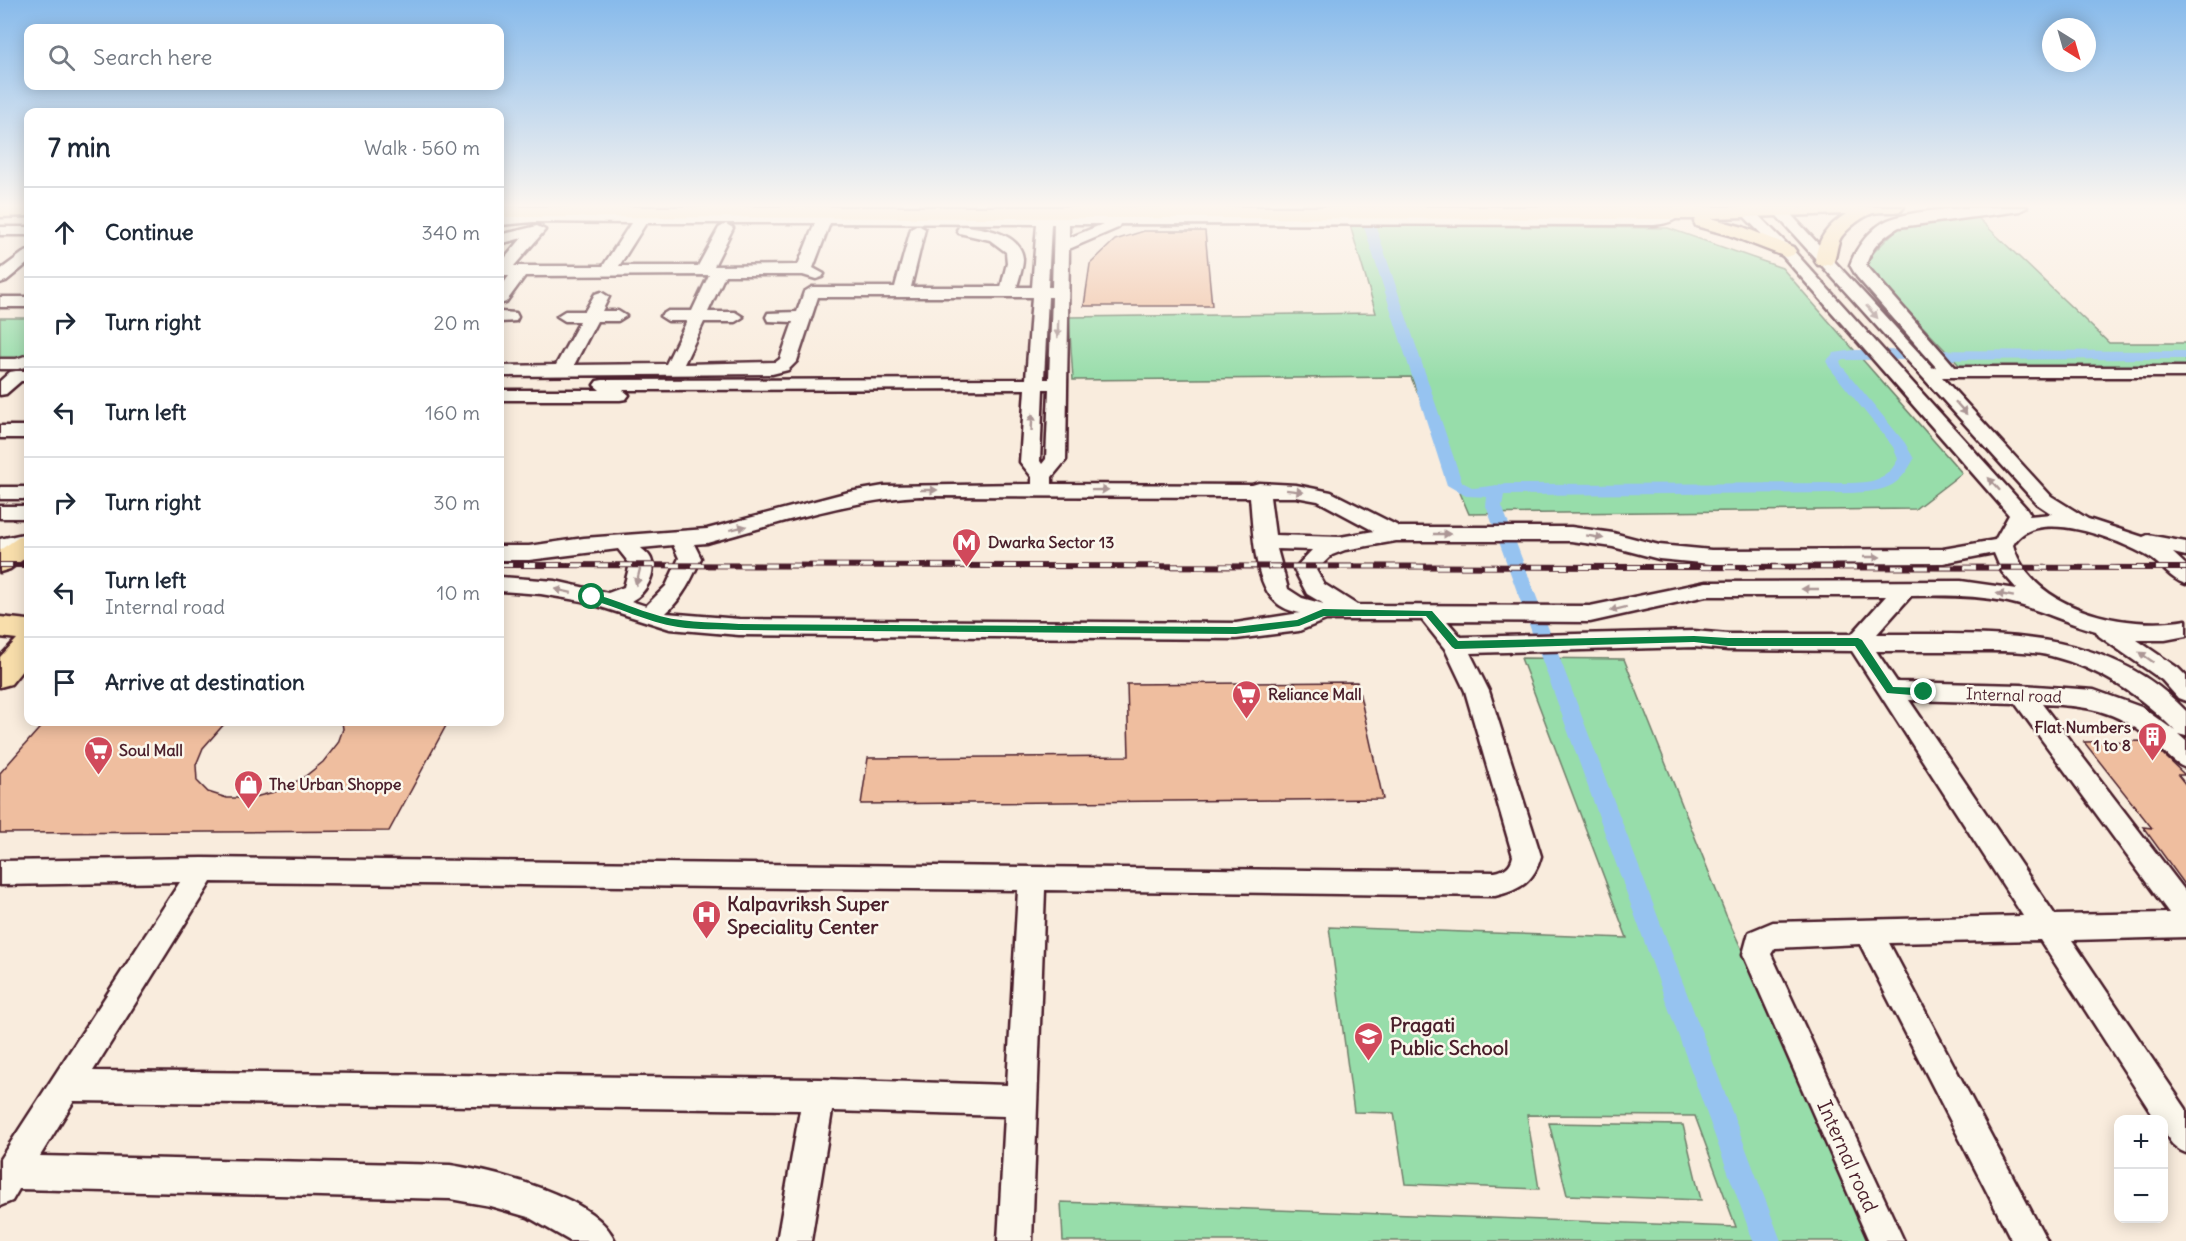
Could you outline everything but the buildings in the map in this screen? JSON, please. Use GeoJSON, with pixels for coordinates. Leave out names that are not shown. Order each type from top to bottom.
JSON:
{"type":"FeatureCollection","features":[{"type":"Feature","properties":{"kind":"main road"},"geometry":{"type":"LineString","coordinates":[[0,563],[24,545]]}},
{"type":"Feature","properties":{"kind":"main road"},"geometry":{"type":"LineString","coordinates":[[0,676],[13,634]]}},
{"type":"Feature","properties":{"kind":"street"},"geometry":{"type":"LineString","coordinates":[[0,278],[17,265]]}},
{"type":"Feature","properties":{"kind":"street"},"geometry":{"type":"LineString","coordinates":[[608,271],[612,265]]}},
{"type":"Feature","properties":{"kind":"street"},"geometry":{"type":"LineString","coordinates":[[673,369],[698,316],[713,265]]}},
{"type":"Feature","properties":{"kind":"street"},"geometry":{"type":"LineString","coordinates":[[804,270],[806,265]]}},
{"type":"Feature","properties":{"kind":"street"},"geometry":{"type":"LineString","coordinates":[[902,292],[909,265]]}},
{"type":"Feature","properties":{"kind":"street"},"geometry":{"type":"LineString","coordinates":[[1008,292],[1013,265]]}},
{"type":"Feature","properties":{"kind":"street"},"geometry":{"type":"LineString","coordinates":[[1035,265],[1039,292],[1030,462],[1042,484]]}},
{"type":"Feature","properties":{"kind":"street"},"geometry":{"type":"LineString","coordinates":[[1042,484],[1056,460],[1059,265]]}},
{"type":"Feature","properties":{"kind":"street"},"geometry":{"type":"LineString","coordinates":[[1799,265],[2020,514],[2007,538],[2009,566],[2030,589],[2061,609]]}},
{"type":"Feature","properties":{"kind":"street"},"geometry":{"type":"LineString","coordinates":[[1829,265],[1902,346],[1936,369],[2044,500],[2081,523]]}},
{"type":"Feature","properties":{"kind":"street"},"geometry":{"type":"LineString","coordinates":[[1858,265],[1863,274],[1928,347],[1936,369]]}},
{"type":"Feature","properties":{"kind":"street"},"geometry":{"type":"LineString","coordinates":[[504,271],[804,270],[817,275],[788,362],[782,366],[772,369],[504,371]]}},
{"type":"Feature","properties":{"kind":"street"},"geometry":{"type":"LineString","coordinates":[[504,293],[520,271]]}},
{"type":"Feature","properties":{"kind":"street"},"geometry":{"type":"LineString","coordinates":[[0,292],[24,275]]}},
{"type":"Feature","properties":{"kind":"street"},"geometry":{"type":"LineString","coordinates":[[812,292],[1058,292]]}},
{"type":"Feature","properties":{"kind":"street"},"geometry":{"type":"LineString","coordinates":[[562,370],[601,297]]}},
{"type":"Feature","properties":{"kind":"street"},"geometry":{"type":"LineString","coordinates":[[0,302],[24,302]]}},
{"type":"Feature","properties":{"kind":"street"},"geometry":{"type":"LineString","coordinates":[[0,315],[24,314]]}},
{"type":"Feature","properties":{"kind":"street"},"geometry":{"type":"LineString","coordinates":[[565,316],[618,316]]}},
{"type":"Feature","properties":{"kind":"street"},"geometry":{"type":"LineString","coordinates":[[668,316],[735,317]]}},
{"type":"Feature","properties":{"kind":"street"},"geometry":{"type":"LineString","coordinates":[[774,317],[803,317]]}},
{"type":"Feature","properties":{"kind":"street"},"geometry":{"type":"LineString","coordinates":[[0,364],[24,362]]}},
{"type":"Feature","properties":{"kind":"street"},"geometry":{"type":"LineString","coordinates":[[1936,369],[2186,372]]}},
{"type":"Feature","properties":{"kind":"street"},"geometry":{"type":"LineString","coordinates":[[0,390],[15,376]]}},
{"type":"Feature","properties":{"kind":"street"},"geometry":{"type":"LineString","coordinates":[[504,385],[1057,389]]}},
{"type":"Feature","properties":{"kind":"street"},"geometry":{"type":"LineString","coordinates":[[504,395],[1034,389]]}},
{"type":"Feature","properties":{"kind":"street"},"geometry":{"type":"LineString","coordinates":[[0,432],[24,432]]}},
{"type":"Feature","properties":{"kind":"street"},"geometry":{"type":"LineString","coordinates":[[504,553],[529,553],[585,545],[707,536],[849,498],[884,492],[1042,484],[1296,490],[1324,496],[1396,534]]}},
{"type":"Feature","properties":{"kind":"street"},"geometry":{"type":"LineString","coordinates":[[1259,489],[1265,542],[1275,587],[1290,602],[1323,612],[1566,614],[1611,611],[1681,592],[1706,589],[1961,588],[2007,594],[2061,609],[2102,626],[2141,633],[2175,632],[2186,629]]}},
{"type":"Feature","properties":{"kind":"street"},"geometry":{"type":"LineString","coordinates":[[0,493],[24,493]]}},
{"type":"Feature","properties":{"kind":"street"},"geometry":{"type":"LineString","coordinates":[[0,512],[24,512]]}},
{"type":"Feature","properties":{"kind":"street"},"geometry":{"type":"LineString","coordinates":[[1351,612],[1315,589],[1305,569],[1325,550],[1341,544],[1396,534],[1590,535],[1659,552],[1711,557],[1943,556],[2007,538],[2037,521],[2081,523],[2100,527],[2132,539],[2159,553],[2186,577]]}},
{"type":"Feature","properties":{"kind":"street"},"geometry":{"type":"LineString","coordinates":[[648,616],[672,597],[680,584],[690,558],[681,539]]}},
{"type":"Feature","properties":{"kind":"street"},"geometry":{"type":"LineString","coordinates":[[2132,539],[2186,549]]}},
{"type":"Feature","properties":{"kind":"street"},"geometry":{"type":"LineString","coordinates":[[1265,542],[1341,544]]}},
{"type":"Feature","properties":{"kind":"street"},"geometry":{"type":"LineString","coordinates":[[0,546],[24,543]]}},
{"type":"Feature","properties":{"kind":"street"},"geometry":{"type":"LineString","coordinates":[[609,601],[632,591],[637,585],[640,559],[624,543]]}},
{"type":"Feature","properties":{"kind":"street"},"geometry":{"type":"LineString","coordinates":[[504,584],[542,586],[609,601],[648,616],[678,623],[739,627],[1236,631],[1299,623],[1323,612]]}},
{"type":"Feature","properties":{"kind":"street"},"geometry":{"type":"LineString","coordinates":[[1858,642],[1905,588]]}},
{"type":"Feature","properties":{"kind":"street"},"geometry":{"type":"LineString","coordinates":[[0,873],[203,870],[1495,884],[1514,880],[1524,870],[1527,856],[1477,691],[1455,645],[1428,613]]}},
{"type":"Feature","properties":{"kind":"street"},"geometry":{"type":"LineString","coordinates":[[2102,626],[2170,674],[2186,692]]}},
{"type":"Feature","properties":{"kind":"street"},"geometry":{"type":"LineString","coordinates":[[1455,645],[1694,639],[1728,642],[2005,643],[2049,648],[2096,662],[2134,682],[2173,712],[2186,727]]}},
{"type":"Feature","properties":{"kind":"street"},"geometry":{"type":"LineString","coordinates":[[1858,642],[2186,1137]]}},
{"type":"Feature","properties":{"kind":"street","name":"Internal road"},"geometry":{"type":"LineString","coordinates":[[1890,691],[2020,694],[2094,699],[2120,708],[2148,723],[2176,746],[2186,758]]}},
{"type":"Feature","properties":{"kind":"street"},"geometry":{"type":"LineString","coordinates":[[2020,694],[2186,914]]}},
{"type":"Feature","properties":{"kind":"street"},"geometry":{"type":"LineString","coordinates":[[5,1181],[203,870]]}},
{"type":"Feature","properties":{"kind":"street"},"geometry":{"type":"LineString","coordinates":[[1015,1241],[1032,878]]}},
{"type":"Feature","properties":{"kind":"street"},"geometry":{"type":"LineString","coordinates":[[2048,928],[2186,925]]}},
{"type":"Feature","properties":{"kind":"street","name":"Internal road"},"geometry":{"type":"LineString","coordinates":[[1887,1241],[1757,954],[1756,948],[1759,941],[1773,935],[2048,928]]}},
{"type":"Feature","properties":{"kind":"street"},"geometry":{"type":"LineString","coordinates":[[1868,931],[2030,1241]]}},
{"type":"Feature","properties":{"kind":"street"},"geometry":{"type":"LineString","coordinates":[[64,1086],[819,1095],[1021,1101]]}},
{"type":"Feature","properties":{"kind":"street"},"geometry":{"type":"LineString","coordinates":[[794,1241],[819,1095]]}},
{"type":"Feature","properties":{"kind":"street"},"geometry":{"type":"LineString","coordinates":[[5,1181],[450,1182],[518,1195],[583,1228],[598,1241]]}},
{"type":"Feature","properties":{"kind":"green space"},"geometry":{"type":"Polygon","coordinates":[[[1362,265],[1773,265],[1782,268],[1962,473],[1915,509],[1469,514],[1411,377],[1073,380],[1069,317],[1376,313],[1362,265]]]}},
{"type":"Feature","properties":{"kind":"green space"},"geometry":{"type":"Polygon","coordinates":[[[1865,265],[2027,265],[2109,343],[2186,343],[2186,366],[1960,366],[1865,265]]]}},
{"type":"Feature","properties":{"kind":"green space"},"geometry":{"type":"Polygon","coordinates":[[[0,318],[24,318],[24,355],[19,359],[0,359],[0,318]]]}},
{"type":"Feature","properties":{"kind":"green space"},"geometry":{"type":"Polygon","coordinates":[[[1521,658],[1624,659],[1726,915],[1875,1241],[1063,1241],[1061,1202],[1736,1227],[1695,1116],[1527,1115],[1539,1189],[1405,1184],[1394,1113],[1354,1112],[1329,927],[1627,938],[1521,658]]]}},
{"type":"Feature","properties":{"kind":"green space"},"geometry":{"type":"Polygon","coordinates":[[[1549,1123],[1683,1125],[1701,1200],[1567,1195],[1549,1123]]]}},
{"type":"Feature","properties":{"kind":"waterway"},"geometry":{"type":"LineString","coordinates":[[1382,265],[1455,485],[1472,493],[1496,492]]}},
{"type":"Feature","properties":{"kind":"waterway"},"geometry":{"type":"LineString","coordinates":[[1496,492],[1507,489],[1871,487],[1891,480],[1906,459],[1900,446],[1836,367],[1833,361],[1839,356],[1854,354],[2186,355]]}},
{"type":"Feature","properties":{"kind":"waterway"},"geometry":{"type":"LineString","coordinates":[[1496,492],[1494,506],[1767,1241]]}},
{"type":"Feature","properties":{"kind":"railway"},"geometry":{"type":"LineString","coordinates":[[0,565],[24,565]]}},
{"type":"Feature","properties":{"kind":"railway"},"geometry":{"type":"LineString","coordinates":[[504,565],[2186,568]]}},
{"type":"Feature","properties":{"kind":"place","name":"Dwarka Sector 13"},"geometry":{"type":"Point","coordinates":[967,568]}},
{"type":"Feature","properties":{"kind":"place","name":"Reliance Mall"},"geometry":{"type":"Point","coordinates":[1247,720]}},
{"type":"Feature","properties":{"kind":"place","name":"Flat Numbers 1 to 8"},"geometry":{"type":"Point","coordinates":[2152,762]}},
{"type":"Feature","properties":{"kind":"place","name":"Soul Mall"},"geometry":{"type":"Point","coordinates":[98,776]}},
{"type":"Feature","properties":{"kind":"place","name":"The Urban Shoppe"},"geometry":{"type":"Point","coordinates":[248,810]}},
{"type":"Feature","properties":{"kind":"place","name":"Kalpavriksh Super Speciality Center"},"geometry":{"type":"Point","coordinates":[706,940]}},
{"type":"Feature","properties":{"kind":"place","name":"Pragati Public School"},"geometry":{"type":"Point","coordinates":[1369,1062]}},
{"type":"Feature","properties":{"kind":"route"},"geometry":{"type":"LineString","coordinates":[[592,597],[648,616],[678,623],[739,627],[1236,631],[1299,623],[1323,612],[1428,613],[1455,645],[1694,639],[1728,642],[1858,642],[1890,691],[1924,692]]}}]}
